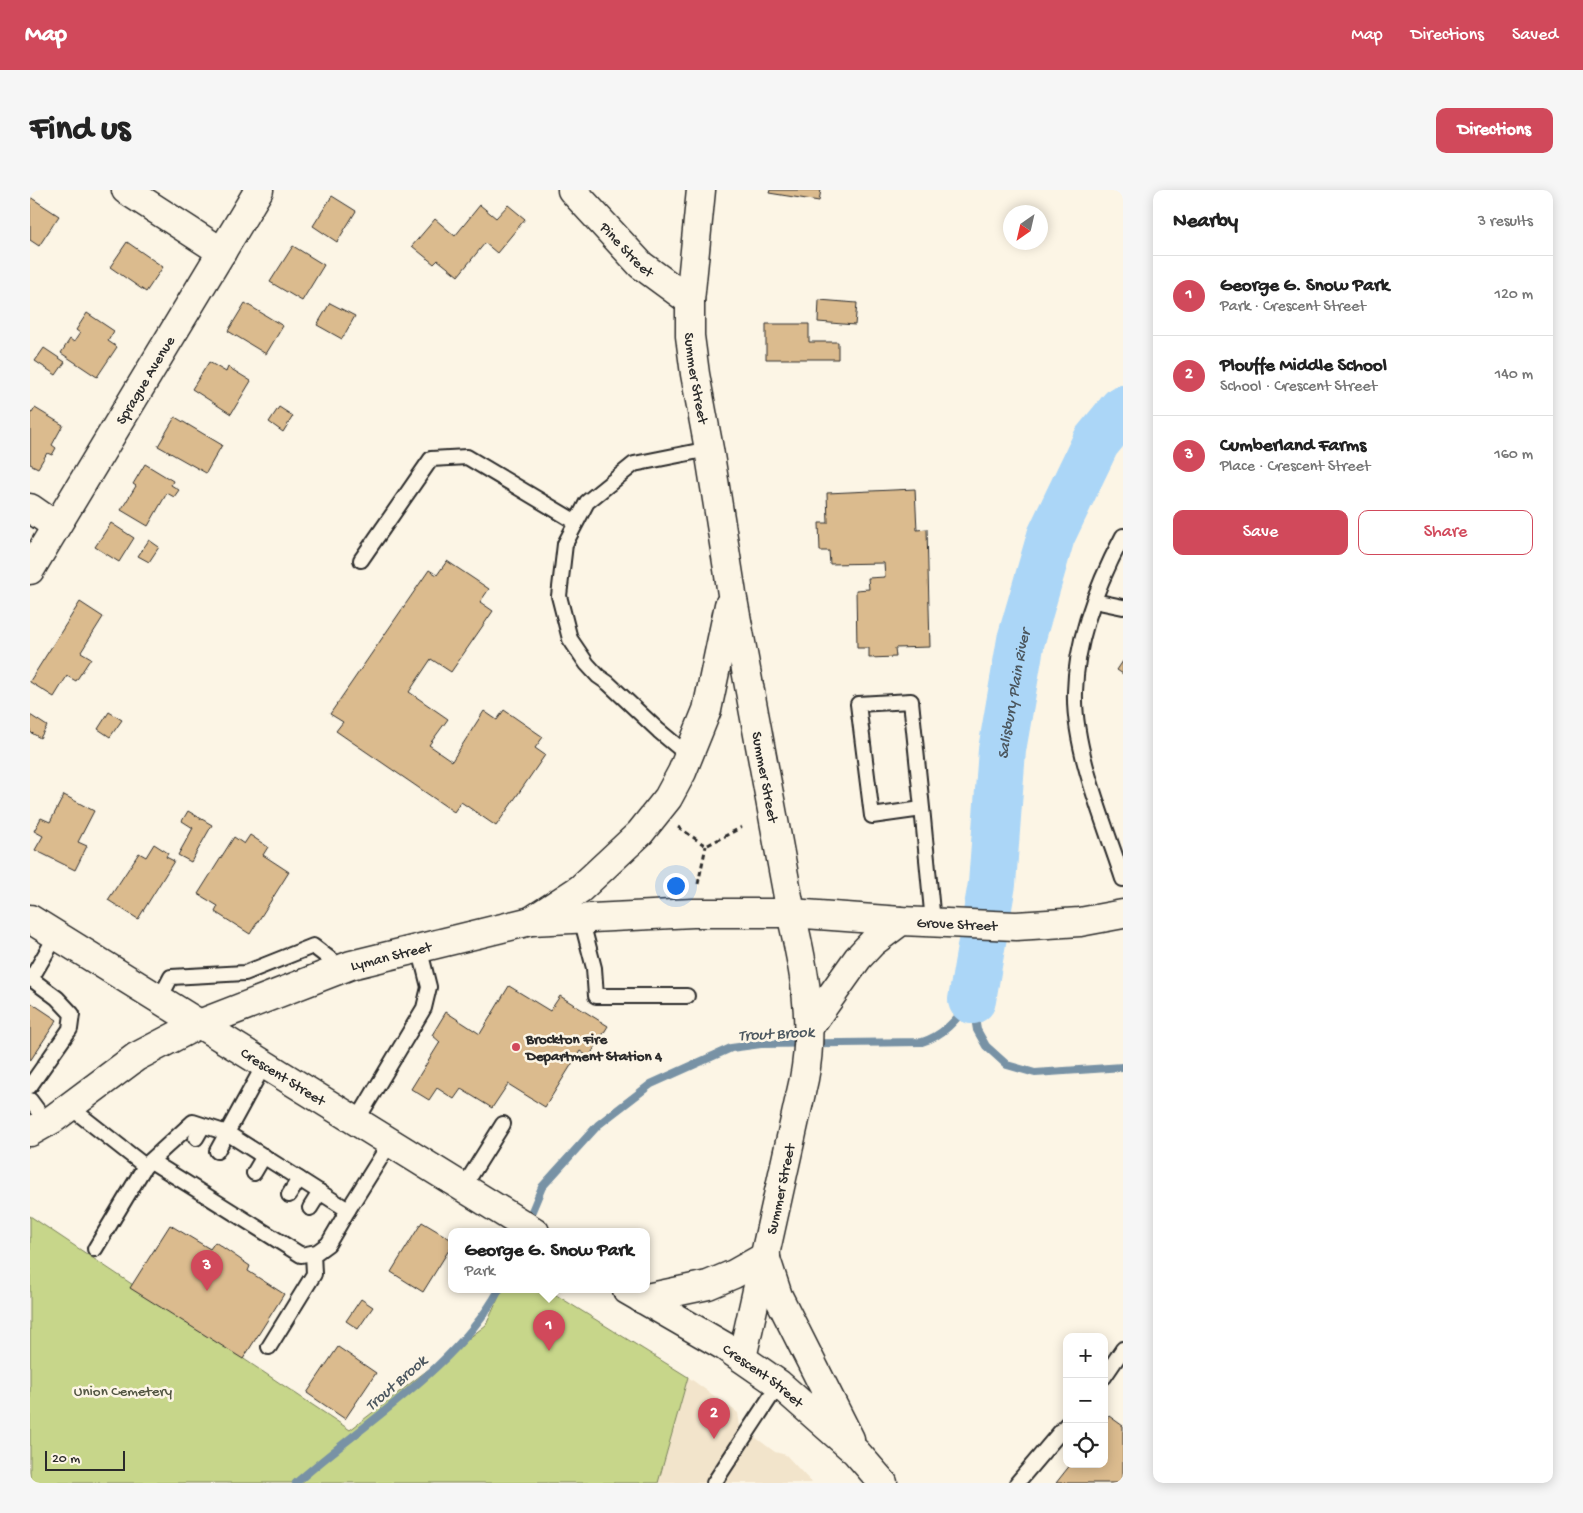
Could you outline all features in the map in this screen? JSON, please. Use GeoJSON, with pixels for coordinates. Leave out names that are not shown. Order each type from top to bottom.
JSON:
{"type":"FeatureCollection","features":[{"type":"Feature","properties":{"kind":"main road"},"geometry":{"type":"LineString","coordinates":[[126,190],[222,252]]}},
{"type":"Feature","properties":{"kind":"main road","name":"Sprague Avenue"},"geometry":{"type":"LineString","coordinates":[[30,570],[259,190]]}},
{"type":"Feature","properties":{"kind":"main road","name":"Pine Street"},"geometry":{"type":"LineString","coordinates":[[572,190],[641,265],[690,301]]}},
{"type":"Feature","properties":{"kind":"main road","name":"Summer Street"},"geometry":{"type":"LineString","coordinates":[[701,190],[690,301],[690,336],[732,594],[790,913],[801,959],[809,1014],[807,1064],[804,1080],[742,1358]]}},
{"type":"Feature","properties":{"kind":"main road"},"geometry":{"type":"LineString","coordinates":[[30,508],[56,526]]}},
{"type":"Feature","properties":{"kind":"main road"},"geometry":{"type":"LineString","coordinates":[[531,921],[580,889],[640,833],[668,798],[707,710],[732,594]]}},
{"type":"Feature","properties":{"kind":"main road","name":"Lyman Street"},"geometry":{"type":"LineString","coordinates":[[38,1127],[70,1107],[136,1057],[199,1024],[342,968],[418,947],[531,921],[693,913],[790,913]]}},
{"type":"Feature","properties":{"kind":"main road","name":"Grove Street"},"geometry":{"type":"LineString","coordinates":[[790,913],[902,921],[1016,926],[1080,922],[1123,914]]}},
{"type":"Feature","properties":{"kind":"main road","name":"Crescent Street"},"geometry":{"type":"LineString","coordinates":[[30,920],[528,1228]]}},
{"type":"Feature","properties":{"kind":"main road"},"geometry":{"type":"LineString","coordinates":[[809,1027],[858,958],[873,942],[902,921]]}},
{"type":"Feature","properties":{"kind":"main road"},"geometry":{"type":"LineString","coordinates":[[650,1292],[708,1285],[734,1274],[766,1256],[778,1296],[856,1452]]}},
{"type":"Feature","properties":{"kind":"main road","name":"Crescent Street"},"geometry":{"type":"LineString","coordinates":[[634,1294],[724,1346],[779,1384],[856,1452],[883,1483]]}},
{"type":"Feature","properties":{"kind":"lane"},"geometry":{"type":"LineString","coordinates":[[688,756],[659,732],[587,664],[570,639],[559,596],[565,544],[587,502],[634,464],[709,449]]}},
{"type":"Feature","properties":{"kind":"lane"},"geometry":{"type":"LineString","coordinates":[[361,560],[431,459],[467,457],[576,522]]}},
{"type":"Feature","properties":{"kind":"lane"},"geometry":{"type":"LineString","coordinates":[[1123,536],[1094,600],[1078,662],[1074,692],[1079,737],[1088,772],[1123,879]]}},
{"type":"Feature","properties":{"kind":"lane"},"geometry":{"type":"LineString","coordinates":[[1094,600],[1123,607]]}},
{"type":"Feature","properties":{"kind":"lane"},"geometry":{"type":"LineString","coordinates":[[922,809],[872,816],[858,704],[911,701],[922,809],[941,923]]}},
{"type":"Feature","properties":{"kind":"lane"},"geometry":{"type":"LineString","coordinates":[[581,918],[594,968],[596,996],[687,996]]}},
{"type":"Feature","properties":{"kind":"lane"},"geometry":{"type":"LineString","coordinates":[[30,1086],[70,1029],[72,1014],[57,998],[30,978],[56,936]]}},
{"type":"Feature","properties":{"kind":"lane"},"geometry":{"type":"LineString","coordinates":[[159,1000],[171,977],[246,973],[313,946],[342,968]]}},
{"type":"Feature","properties":{"kind":"lane"},"geometry":{"type":"LineString","coordinates":[[356,1122],[424,1008],[429,987],[418,947]]}},
{"type":"Feature","properties":{"kind":"lane"},"geometry":{"type":"LineString","coordinates":[[217,1151],[264,1065]]}},
{"type":"Feature","properties":{"kind":"lane"},"geometry":{"type":"LineString","coordinates":[[30,1100],[38,1127]]}},
{"type":"Feature","properties":{"kind":"lane"},"geometry":{"type":"LineString","coordinates":[[70,1107],[148,1164],[177,1170],[270,1227],[290,1240],[301,1255],[317,1252],[328,1244],[390,1143]]}},
{"type":"Feature","properties":{"kind":"lane"},"geometry":{"type":"LineString","coordinates":[[95,1248],[148,1164],[193,1122],[200,1132],[227,1133],[348,1210]]}},
{"type":"Feature","properties":{"kind":"lane"},"geometry":{"type":"LineString","coordinates":[[463,1188],[503,1124]]}},
{"type":"Feature","properties":{"kind":"lane"},"geometry":{"type":"LineString","coordinates":[[254,1174],[264,1156]]}},
{"type":"Feature","properties":{"kind":"lane"},"geometry":{"type":"LineString","coordinates":[[289,1195],[299,1179]]}},
{"type":"Feature","properties":{"kind":"lane"},"geometry":{"type":"LineString","coordinates":[[310,1208],[320,1192]]}},
{"type":"Feature","properties":{"kind":"lane"},"geometry":{"type":"LineString","coordinates":[[269,1347],[314,1274],[312,1253]]}},
{"type":"Feature","properties":{"kind":"lane"},"geometry":{"type":"LineString","coordinates":[[1108,1371],[1123,1349]]}},
{"type":"Feature","properties":{"kind":"lane"},"geometry":{"type":"LineString","coordinates":[[714,1483],[779,1384]]}},
{"type":"Feature","properties":{"kind":"lane"},"geometry":{"type":"LineString","coordinates":[[1017,1483],[1063,1429]]}},
{"type":"Feature","properties":{"kind":"path"},"geometry":{"type":"LineString","coordinates":[[673,823],[706,846]]}},
{"type":"Feature","properties":{"kind":"path"},"geometry":{"type":"LineString","coordinates":[[706,846],[742,828]]}},
{"type":"Feature","properties":{"kind":"path"},"geometry":{"type":"LineString","coordinates":[[698,884],[706,846]]}},
{"type":"Feature","properties":{"kind":"shaded area"},"geometry":{"type":"Polygon","coordinates":[[[688,1377],[738,1413],[740,1426],[775,1452],[786,1455],[812,1483],[658,1483],[688,1377]]]}},
{"type":"Feature","properties":{"kind":"green space","name":"Union Cemetery"},"geometry":{"type":"Polygon","coordinates":[[[30,1216],[350,1430],[486,1325],[501,1293],[553,1293],[688,1377],[658,1483],[30,1483],[30,1216]]]}},
{"type":"Feature","properties":{"kind":"building"},"geometry":{"type":"Polygon","coordinates":[[[770,190],[821,190],[819,201],[769,193],[770,190]]]}},
{"type":"Feature","properties":{"kind":"building"},"geometry":{"type":"Polygon","coordinates":[[[332,196],[356,211],[337,242],[313,226],[332,196]]]}},
{"type":"Feature","properties":{"kind":"building"},"geometry":{"type":"Polygon","coordinates":[[[30,197],[59,216],[39,246],[30,240],[30,197]]]}},
{"type":"Feature","properties":{"kind":"building"},"geometry":{"type":"Polygon","coordinates":[[[480,205],[496,218],[508,205],[525,219],[497,253],[485,243],[458,276],[438,260],[434,264],[412,246],[435,219],[455,236],[480,205]]]}},
{"type":"Feature","properties":{"kind":"building"},"geometry":{"type":"Polygon","coordinates":[[[127,242],[163,267],[146,292],[110,267],[127,242]]]}},
{"type":"Feature","properties":{"kind":"building"},"geometry":{"type":"Polygon","coordinates":[[[293,246],[324,265],[302,301],[270,282],[293,246]]]}},
{"type":"Feature","properties":{"kind":"building"},"geometry":{"type":"Polygon","coordinates":[[[819,300],[857,303],[855,325],[818,322],[819,300]]]}},
{"type":"Feature","properties":{"kind":"building"},"geometry":{"type":"Polygon","coordinates":[[[245,303],[283,326],[266,354],[228,331],[245,303]]]}},
{"type":"Feature","properties":{"kind":"building"},"geometry":{"type":"Polygon","coordinates":[[[330,303],[355,316],[342,339],[317,325],[330,303]]]}},
{"type":"Feature","properties":{"kind":"building"},"geometry":{"type":"Polygon","coordinates":[[[87,313],[114,331],[108,341],[117,347],[97,377],[61,353],[70,339],[74,342],[80,333],[76,330],[87,313]]]}},
{"type":"Feature","properties":{"kind":"building"},"geometry":{"type":"Polygon","coordinates":[[[766,324],[809,324],[809,342],[838,342],[838,359],[766,359],[766,324]]]}},
{"type":"Feature","properties":{"kind":"building"},"geometry":{"type":"Polygon","coordinates":[[[44,348],[65,362],[56,375],[35,361],[44,348]]]}},
{"type":"Feature","properties":{"kind":"building"},"geometry":{"type":"Polygon","coordinates":[[[209,362],[226,372],[228,367],[251,381],[231,414],[192,389],[209,362]]]}},
{"type":"Feature","properties":{"kind":"building"},"geometry":{"type":"Polygon","coordinates":[[[279,407],[293,416],[283,432],[269,422],[279,407]]]}},
{"type":"Feature","properties":{"kind":"building"},"geometry":{"type":"Polygon","coordinates":[[[35,408],[63,425],[52,445],[56,448],[52,455],[47,453],[38,468],[30,464],[30,412],[32,413],[35,408]]]}},
{"type":"Feature","properties":{"kind":"building"},"geometry":{"type":"Polygon","coordinates":[[[175,417],[222,445],[206,473],[158,446],[175,417]]]}},
{"type":"Feature","properties":{"kind":"building"},"geometry":{"type":"Polygon","coordinates":[[[145,464],[173,481],[171,485],[179,490],[174,497],[167,493],[148,526],[121,510],[136,486],[133,484],[145,464]]]}},
{"type":"Feature","properties":{"kind":"building"},"geometry":{"type":"Polygon","coordinates":[[[915,489],[917,530],[927,529],[930,647],[895,648],[896,657],[869,658],[869,648],[857,648],[856,590],[869,589],[868,578],[885,577],[884,563],[830,564],[829,551],[820,551],[819,523],[828,523],[827,493],[915,489]]]}},
{"type":"Feature","properties":{"kind":"building"},"geometry":{"type":"Polygon","coordinates":[[[111,523],[134,538],[119,562],[95,547],[111,523]]]}},
{"type":"Feature","properties":{"kind":"building"},"geometry":{"type":"Polygon","coordinates":[[[149,540],[159,547],[149,562],[138,556],[149,540]]]}},
{"type":"Feature","properties":{"kind":"building"},"geometry":{"type":"Polygon","coordinates":[[[447,561],[489,589],[480,602],[493,611],[451,672],[431,659],[409,692],[448,719],[429,745],[452,761],[484,711],[497,720],[504,710],[543,737],[535,748],[545,755],[496,826],[461,802],[454,812],[336,731],[343,722],[330,714],[429,570],[437,575],[447,561]]]}},
{"type":"Feature","properties":{"kind":"building"},"geometry":{"type":"Polygon","coordinates":[[[80,602],[103,617],[81,652],[91,658],[76,681],[67,676],[54,697],[30,681],[80,602]]]}},
{"type":"Feature","properties":{"kind":"building"},"geometry":{"type":"Polygon","coordinates":[[[1123,661],[1123,674],[1117,670],[1123,661]]]}},
{"type":"Feature","properties":{"kind":"building"},"geometry":{"type":"Polygon","coordinates":[[[109,712],[122,720],[110,737],[98,729],[109,712]]]}},
{"type":"Feature","properties":{"kind":"building"},"geometry":{"type":"Polygon","coordinates":[[[30,715],[47,726],[40,738],[30,732],[30,715]]]}},
{"type":"Feature","properties":{"kind":"building"},"geometry":{"type":"Polygon","coordinates":[[[64,795],[94,811],[78,842],[87,846],[75,870],[35,850],[43,836],[34,831],[41,818],[50,822],[64,795]]]}},
{"type":"Feature","properties":{"kind":"building"},"geometry":{"type":"Polygon","coordinates":[[[188,811],[212,825],[191,862],[178,855],[193,828],[182,821],[188,811]]]}},
{"type":"Feature","properties":{"kind":"building"},"geometry":{"type":"Polygon","coordinates":[[[250,835],[268,847],[263,855],[289,872],[250,934],[215,912],[218,906],[198,894],[234,837],[244,844],[250,835]]]}},
{"type":"Feature","properties":{"kind":"building"},"geometry":{"type":"Polygon","coordinates":[[[154,844],[168,853],[166,857],[174,861],[138,919],[108,900],[139,853],[146,857],[154,844]]]}},
{"type":"Feature","properties":{"kind":"building","name":"Brockton Fire Department Station 4"},"geometry":{"type":"Polygon","coordinates":[[[509,986],[550,1011],[560,996],[608,1026],[589,1057],[580,1051],[545,1107],[508,1084],[492,1108],[461,1089],[454,1099],[437,1088],[429,1100],[411,1089],[440,1042],[432,1035],[446,1012],[480,1034],[509,986]]]}},
{"type":"Feature","properties":{"kind":"building"},"geometry":{"type":"Polygon","coordinates":[[[30,1002],[57,1020],[30,1061],[30,1002]]]}},
{"type":"Feature","properties":{"kind":"building"},"geometry":{"type":"Polygon","coordinates":[[[422,1222],[448,1238],[448,1251],[423,1292],[391,1272],[422,1222]]]}},
{"type":"Feature","properties":{"kind":"building"},"geometry":{"type":"Polygon","coordinates":[[[170,1225],[210,1249],[215,1242],[250,1266],[248,1271],[284,1294],[243,1359],[130,1288],[170,1225]]]}},
{"type":"Feature","properties":{"kind":"building"},"geometry":{"type":"Polygon","coordinates":[[[361,1299],[373,1307],[358,1329],[346,1321],[361,1299]]]}},
{"type":"Feature","properties":{"kind":"building"},"geometry":{"type":"Polygon","coordinates":[[[338,1347],[376,1373],[345,1419],[307,1393],[338,1347]]]}},
{"type":"Feature","properties":{"kind":"building"},"geometry":{"type":"Polygon","coordinates":[[[1109,1416],[1123,1426],[1123,1483],[1056,1483],[1068,1468],[1108,1468],[1109,1416]]]}},
{"type":"Feature","properties":{"kind":"waterway","name":"Salisbury Plain River"},"geometry":{"type":"LineString","coordinates":[[972,1000],[992,884],[1002,750],[1021,640],[1051,536],[1096,442],[1123,409]]}},
{"type":"Feature","properties":{"kind":"waterway"},"geometry":{"type":"LineString","coordinates":[[972,1000],[977,1030],[986,1046],[1007,1065],[1035,1073],[1123,1067]]}},
{"type":"Feature","properties":{"kind":"waterway","name":"Trout Brook"},"geometry":{"type":"LineString","coordinates":[[527,1223],[542,1187],[598,1125],[651,1084],[731,1048],[761,1044],[922,1042],[938,1035],[944,1030],[972,1000]]}},
{"type":"Feature","properties":{"kind":"waterway","name":"Trout Brook"},"geometry":{"type":"LineString","coordinates":[[296,1483],[433,1370],[481,1318],[497,1293]]}},
{"type":"Feature","properties":{"kind":"place","name":"Brockton Fire Department Station 4"},"geometry":{"type":"Point","coordinates":[516,1047]}},
{"type":"Feature","properties":{"kind":"place","name":"Cumberland Farms"},"geometry":{"type":"Point","coordinates":[207,1291]}},
{"type":"Feature","properties":{"kind":"place","name":"George G. Snow Park"},"geometry":{"type":"Point","coordinates":[549,1351]}},
{"type":"Feature","properties":{"kind":"place","name":"Plouffe Middle School"},"geometry":{"type":"Point","coordinates":[714,1439]}}]}
